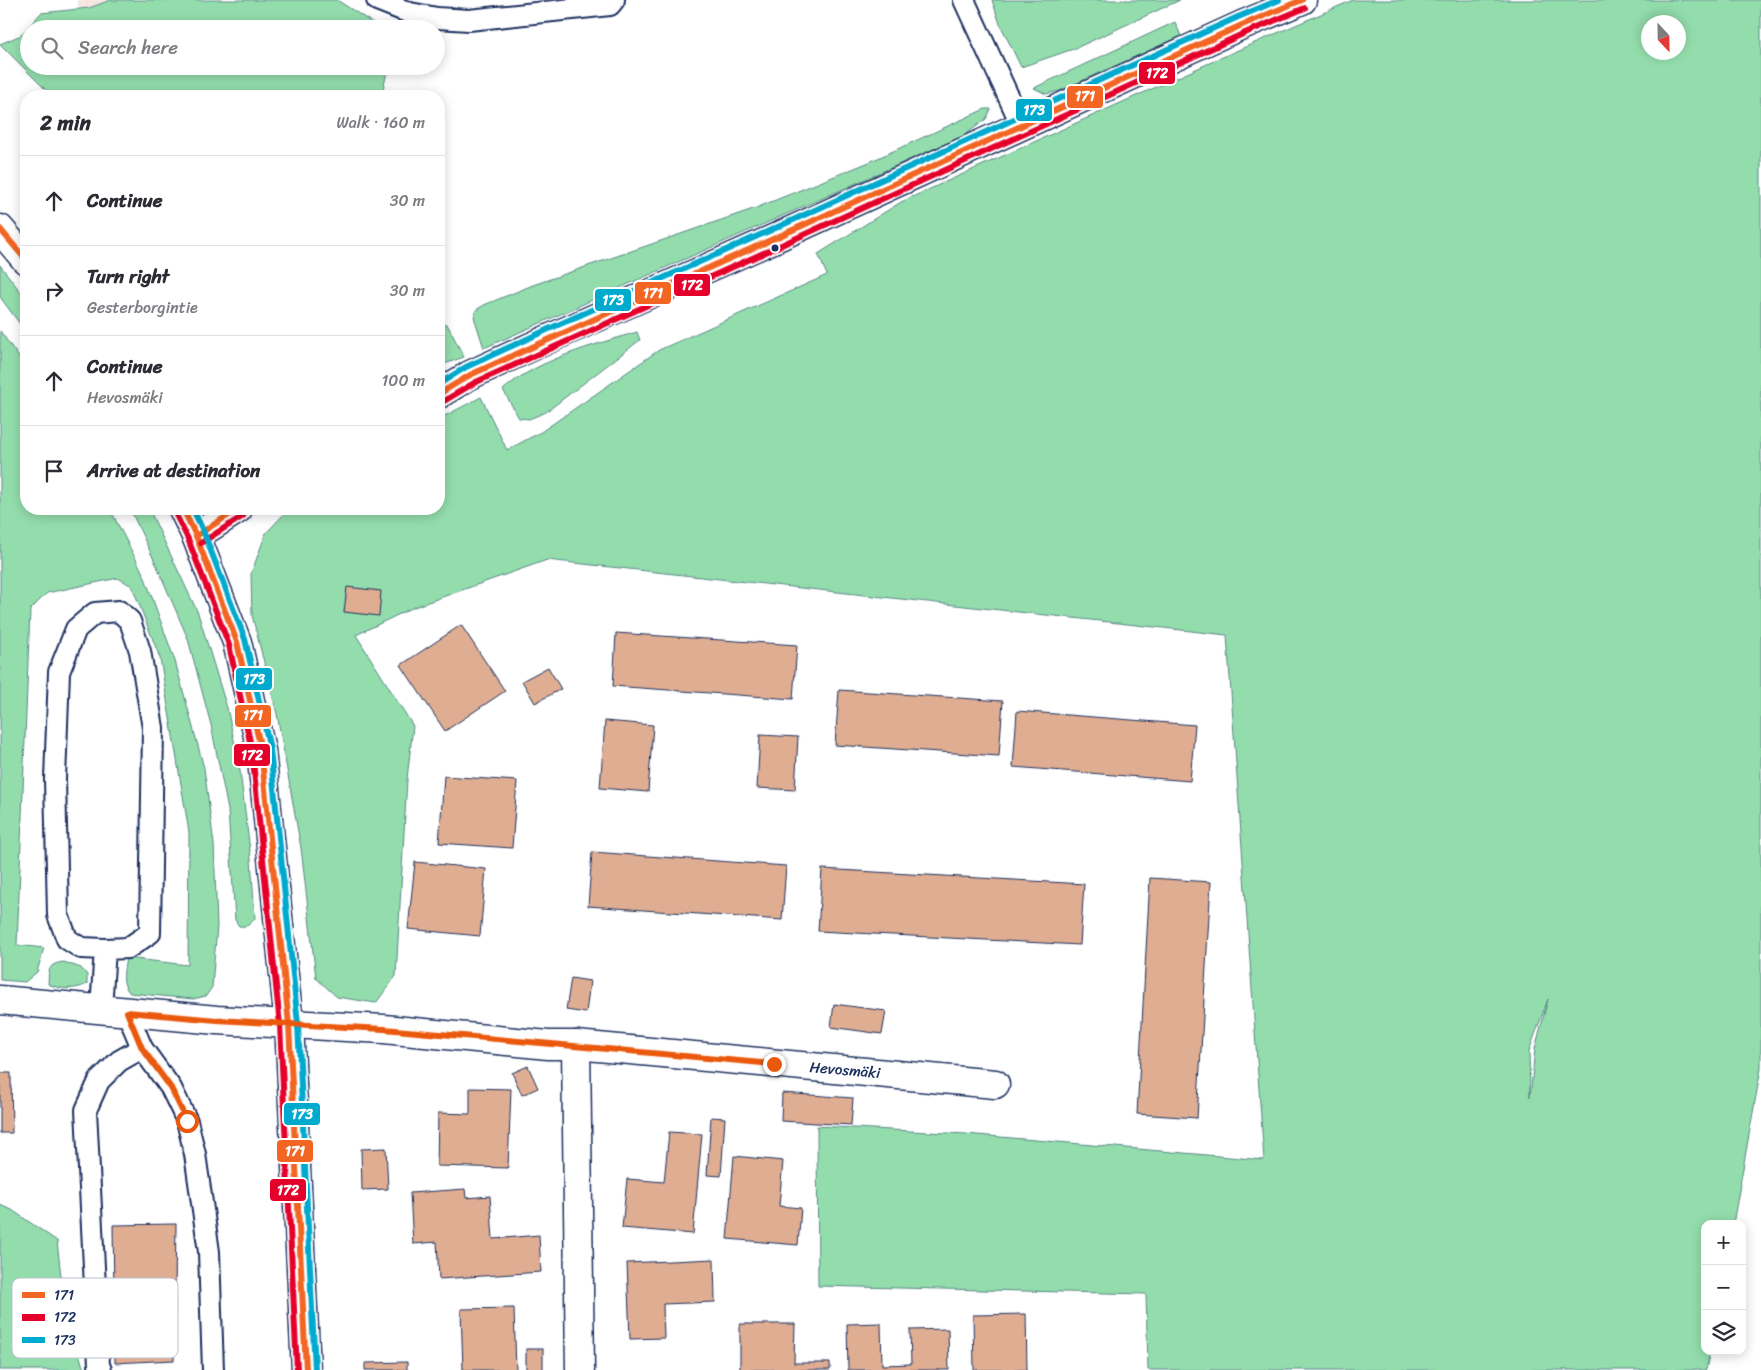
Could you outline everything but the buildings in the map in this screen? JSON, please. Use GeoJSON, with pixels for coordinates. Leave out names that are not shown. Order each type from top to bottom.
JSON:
{"type":"FeatureCollection","features":[{"type":"Feature","properties":{"kind":"street"},"geometry":{"type":"LineString","coordinates":[[445,391],[470,376],[1242,25],[1302,0]]}},
{"type":"Feature","properties":{"kind":"street"},"geometry":{"type":"LineString","coordinates":[[0,229],[20,253]]}},
{"type":"Feature","properties":{"kind":"street"},"geometry":{"type":"LineString","coordinates":[[445,382],[470,376]]}},
{"type":"Feature","properties":{"kind":"street"},"geometry":{"type":"LineString","coordinates":[[186,515],[238,642],[261,750],[290,1024],[306,1370]]}},
{"type":"Feature","properties":{"kind":"street"},"geometry":{"type":"LineString","coordinates":[[196,536],[229,515]]}},
{"type":"Feature","properties":{"kind":"street","name":"Hevosmäki"},"geometry":{"type":"LineString","coordinates":[[0,1000],[217,1020],[384,1029],[548,1045],[576,1045],[995,1084]]}},
{"type":"Feature","properties":{"kind":"street"},"geometry":{"type":"LineString","coordinates":[[576,1045],[580,1370]]}},
{"type":"Feature","properties":{"kind":"lane"},"geometry":{"type":"LineString","coordinates":[[377,0],[410,13],[437,18],[469,20],[610,4],[614,0]]}},
{"type":"Feature","properties":{"kind":"lane"},"geometry":{"type":"LineString","coordinates":[[964,0],[1022,126]]}},
{"type":"Feature","properties":{"kind":"lane"},"geometry":{"type":"LineString","coordinates":[[119,611],[130,621],[140,651],[153,728],[150,933],[128,948],[105,949],[82,948],[67,938],[58,915],[55,779],[59,672],[76,629],[95,614],[119,611]]}},
{"type":"Feature","properties":{"kind":"lane"},"geometry":{"type":"LineString","coordinates":[[105,949],[114,1010],[171,1088],[187,1121],[193,1146],[208,1252],[213,1370]]}},
{"type":"Feature","properties":{"kind":"lane"},"geometry":{"type":"LineString","coordinates":[[95,1278],[86,1110],[99,1081],[119,1062],[142,1048]]}},
{"type":"Feature","properties":{"kind":"shaded area"},"geometry":{"type":"Polygon","coordinates":[[[77,0],[163,0],[94,20],[83,20],[77,0]]]}},
{"type":"Feature","properties":{"kind":"green space"},"geometry":{"type":"Polygon","coordinates":[[[111,0],[337,0],[368,20],[35,20],[41,13],[89,8],[111,0]]]}},
{"type":"Feature","properties":{"kind":"green space"},"geometry":{"type":"Polygon","coordinates":[[[992,0],[1180,0],[1076,48],[1021,67],[1000,24],[992,0]]]}},
{"type":"Feature","properties":{"kind":"green space"},"geometry":{"type":"Polygon","coordinates":[[[1353,0],[1761,0],[1761,1068],[1734,1220],[1701,1220],[1701,1355],[1709,1355],[1706,1370],[1148,1370],[1146,1294],[818,1286],[817,1126],[966,1134],[1264,1160],[1227,635],[547,560],[414,607],[356,635],[413,726],[407,779],[396,976],[376,1003],[337,997],[316,978],[301,848],[277,714],[252,615],[251,574],[266,533],[283,515],[445,515],[445,416],[481,397],[507,450],[541,432],[659,350],[827,275],[818,254],[901,202],[1353,0]],[[1548,999],[1529,1051],[1530,1097],[1535,1049],[1548,999]]]}},
{"type":"Feature","properties":{"kind":"green space"},"geometry":{"type":"Polygon","coordinates":[[[1175,22],[1181,36],[1059,91],[1046,94],[1034,88],[1175,22]]]}},
{"type":"Feature","properties":{"kind":"green space"},"geometry":{"type":"Polygon","coordinates":[[[20,35],[20,64],[0,44],[20,35]]]}},
{"type":"Feature","properties":{"kind":"green space"},"geometry":{"type":"Polygon","coordinates":[[[31,75],[386,75],[383,90],[46,90],[31,75]]]}},
{"type":"Feature","properties":{"kind":"green space"},"geometry":{"type":"Polygon","coordinates":[[[985,109],[991,109],[986,119],[965,135],[484,348],[474,317],[476,310],[484,305],[533,285],[756,208],[867,163],[985,109]]]}},
{"type":"Feature","properties":{"kind":"green space"},"geometry":{"type":"Polygon","coordinates":[[[0,265],[20,291],[20,324],[0,297],[0,265]]]}},
{"type":"Feature","properties":{"kind":"green space"},"geometry":{"type":"Polygon","coordinates":[[[447,324],[464,357],[445,364],[445,325],[447,324]]]}},
{"type":"Feature","properties":{"kind":"green space"},"geometry":{"type":"Polygon","coordinates":[[[0,331],[20,359],[20,515],[113,515],[144,575],[175,661],[204,768],[214,844],[217,926],[212,987],[206,996],[193,999],[130,993],[127,989],[124,981],[126,958],[188,965],[189,832],[160,658],[132,586],[118,578],[47,593],[30,610],[17,945],[44,948],[37,972],[25,982],[0,980],[0,331]]]}},
{"type":"Feature","properties":{"kind":"green space"},"geometry":{"type":"Polygon","coordinates":[[[637,332],[640,340],[546,412],[529,419],[519,418],[503,390],[516,379],[549,362],[584,348],[637,332]]]}},
{"type":"Feature","properties":{"kind":"green space"},"geometry":{"type":"Polygon","coordinates":[[[133,515],[152,515],[198,613],[227,708],[239,763],[251,859],[255,918],[246,926],[239,926],[235,920],[228,810],[211,725],[188,639],[133,515]]]}},
{"type":"Feature","properties":{"kind":"green space"},"geometry":{"type":"Polygon","coordinates":[[[64,962],[81,968],[87,975],[87,984],[68,988],[48,984],[52,966],[64,962]]]}},
{"type":"Feature","properties":{"kind":"green space"},"geometry":{"type":"Polygon","coordinates":[[[0,1205],[12,1210],[57,1241],[61,1278],[12,1278],[12,1358],[80,1358],[84,1370],[0,1370],[0,1205]]]}},
{"type":"Feature","properties":{"kind":"transit line","name":"173"},"geometry":{"type":"LineString","coordinates":[[445,380],[466,367],[551,328],[1279,0]]}},
{"type":"Feature","properties":{"kind":"transit line","name":"171"},"geometry":{"type":"LineString","coordinates":[[445,390],[470,375],[1242,25],[1302,0]]}},
{"type":"Feature","properties":{"kind":"transit line","name":"172"},"geometry":{"type":"LineString","coordinates":[[445,400],[474,383],[1245,33],[1305,8]]}},
{"type":"Feature","properties":{"kind":"transit line","name":"171"},"geometry":{"type":"LineString","coordinates":[[0,229],[20,253]]}},
{"type":"Feature","properties":{"kind":"transit line","name":"172"},"geometry":{"type":"LineString","coordinates":[[176,515],[188,539],[229,645],[252,751],[280,1025],[297,1370]]}},
{"type":"Feature","properties":{"kind":"transit line","name":"171"},"geometry":{"type":"LineString","coordinates":[[186,515],[196,536],[237,642],[261,750],[289,1024],[306,1370]]}},
{"type":"Feature","properties":{"kind":"transit line","name":"173"},"geometry":{"type":"LineString","coordinates":[[196,515],[245,639],[270,749],[298,1024],[315,1370]]}},
{"type":"Feature","properties":{"kind":"transit line","name":"171"},"geometry":{"type":"LineString","coordinates":[[196,536],[229,515]]}},
{"type":"Feature","properties":{"kind":"transit line","name":"172"},"geometry":{"type":"LineString","coordinates":[[201,543],[243,516]]}},
{"type":"Feature","properties":{"kind":"route"},"geometry":{"type":"LineString","coordinates":[[187,1121],[171,1088],[142,1048],[127,1012],[217,1020],[384,1029],[774,1064]]}}]}
